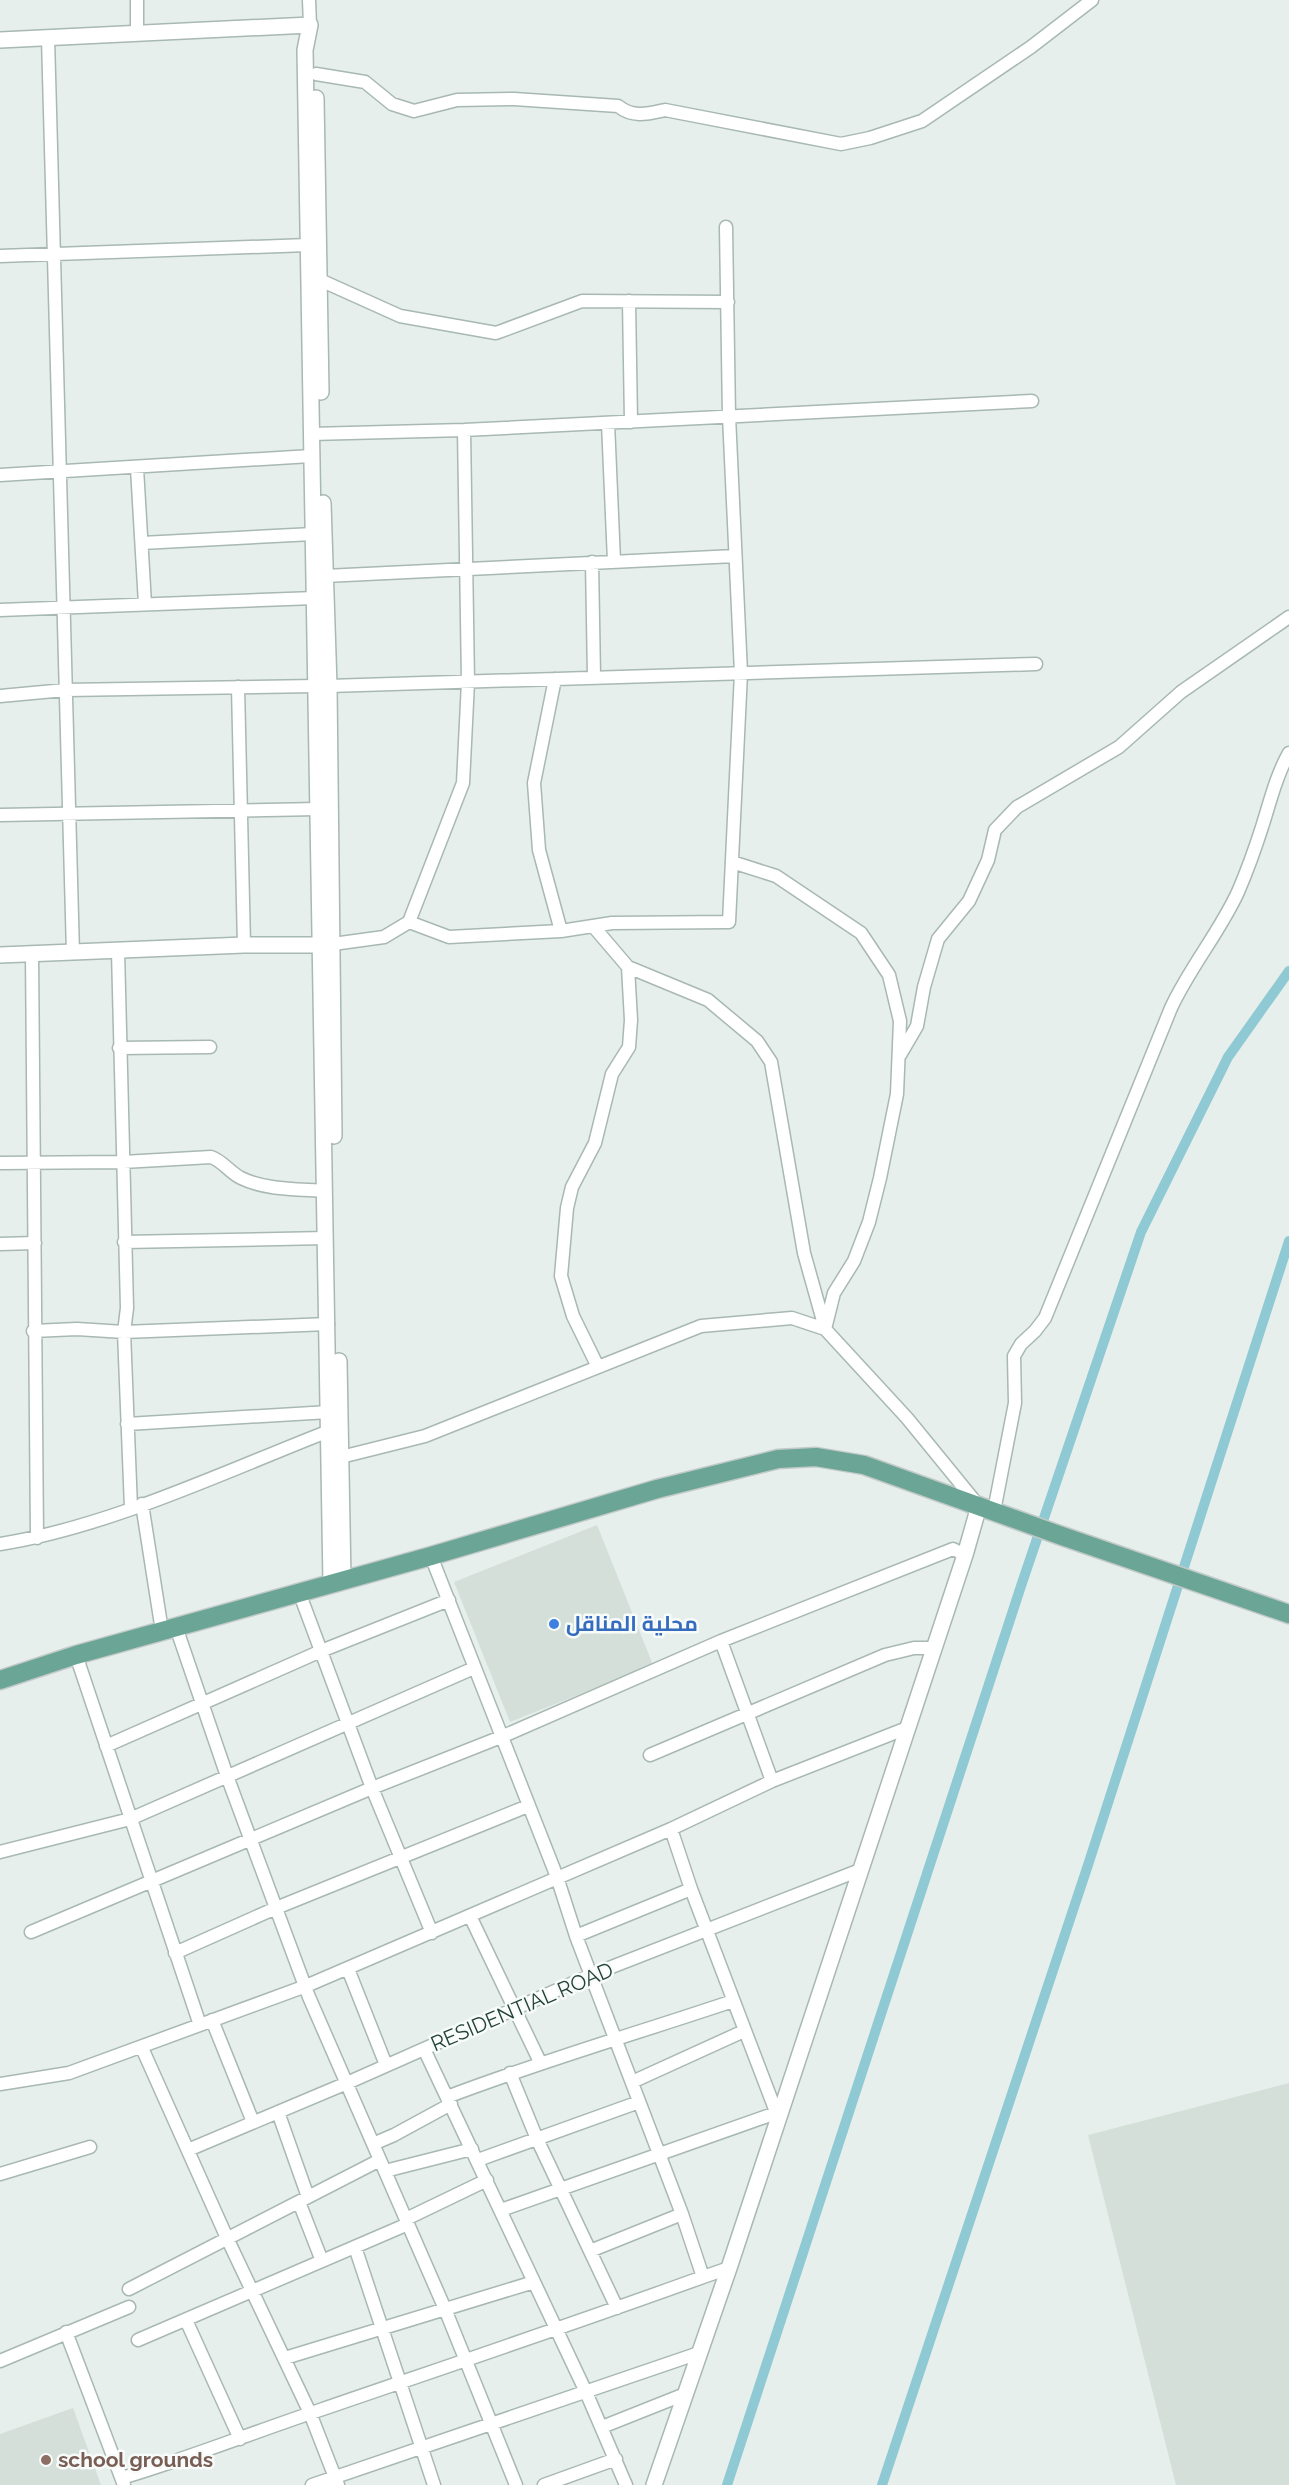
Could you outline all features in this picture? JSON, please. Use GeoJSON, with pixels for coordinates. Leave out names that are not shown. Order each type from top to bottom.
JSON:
{"type":"FeatureCollection","features":[{"type":"Feature","properties":{"kind":"main road"},"geometry":{"type":"LineString","coordinates":[[0,1680],[76,1655],[431,1556],[657,1489],[778,1459],[816,1457],[864,1465],[1289,1614]]}},
{"type":"Feature","properties":{"kind":"street"},"geometry":{"type":"LineString","coordinates":[[137,0],[137,34]]}},
{"type":"Feature","properties":{"kind":"street"},"geometry":{"type":"LineString","coordinates":[[309,0],[316,74],[320,280],[316,434],[311,456],[315,598],[323,686],[326,945],[325,1191],[329,1431],[337,1581]]}},
{"type":"Feature","properties":{"kind":"street"},"geometry":{"type":"LineString","coordinates":[[316,74],[365,82],[392,104],[414,111],[457,100],[514,99],[618,106],[626,113],[642,115],[665,110],[841,144],[870,138],[922,121],[1031,47],[1092,0]]}},
{"type":"Feature","properties":{"kind":"street"},"geometry":{"type":"LineString","coordinates":[[0,40],[310,25]]}},
{"type":"Feature","properties":{"kind":"street"},"geometry":{"type":"LineString","coordinates":[[310,25],[305,50],[308,245],[325,576],[318,809],[326,945],[341,1457],[337,1581]]}},
{"type":"Feature","properties":{"kind":"street"},"geometry":{"type":"LineString","coordinates":[[48,38],[73,953]]}},
{"type":"Feature","properties":{"kind":"street"},"geometry":{"type":"LineString","coordinates":[[409,922],[449,937],[561,931],[612,923],[729,922],[741,673],[729,416],[726,227]]}},
{"type":"Feature","properties":{"kind":"street"},"geometry":{"type":"LineString","coordinates":[[0,256],[308,245]]}},
{"type":"Feature","properties":{"kind":"street"},"geometry":{"type":"LineString","coordinates":[[320,280],[400,316],[496,333],[582,301],[728,302]]}},
{"type":"Feature","properties":{"kind":"street"},"geometry":{"type":"LineString","coordinates":[[628,301],[631,422]]}},
{"type":"Feature","properties":{"kind":"street"},"geometry":{"type":"LineString","coordinates":[[316,434],[464,430],[1032,401]]}},
{"type":"Feature","properties":{"kind":"street"},"geometry":{"type":"LineString","coordinates":[[608,423],[614,561]]}},
{"type":"Feature","properties":{"kind":"street"},"geometry":{"type":"LineString","coordinates":[[0,955],[244,945],[326,945],[384,937],[409,922],[463,783],[468,682],[464,430]]}},
{"type":"Feature","properties":{"kind":"street"},"geometry":{"type":"LineString","coordinates":[[0,475],[311,456]]}},
{"type":"Feature","properties":{"kind":"street"},"geometry":{"type":"LineString","coordinates":[[137,468],[145,604]]}},
{"type":"Feature","properties":{"kind":"street"},"geometry":{"type":"LineString","coordinates":[[142,543],[313,534]]}},
{"type":"Feature","properties":{"kind":"street"},"geometry":{"type":"LineString","coordinates":[[325,576],[466,567],[735,556]]}},
{"type":"Feature","properties":{"kind":"street"},"geometry":{"type":"LineString","coordinates":[[592,562],[594,677]]}},
{"type":"Feature","properties":{"kind":"street"},"geometry":{"type":"LineString","coordinates":[[0,610],[315,598]]}},
{"type":"Feature","properties":{"kind":"street"},"geometry":{"type":"LineString","coordinates":[[900,1055],[917,1026],[924,987],[938,939],[969,901],[988,860],[995,830],[1017,807],[1119,747],[1181,692],[1289,617]]}},
{"type":"Feature","properties":{"kind":"street"},"geometry":{"type":"LineString","coordinates":[[0,696],[66,690],[323,686],[1036,664]]}},
{"type":"Feature","properties":{"kind":"street"},"geometry":{"type":"LineString","coordinates":[[555,679],[534,783],[539,850],[561,931]]}},
{"type":"Feature","properties":{"kind":"street"},"geometry":{"type":"LineString","coordinates":[[238,687],[244,945]]}},
{"type":"Feature","properties":{"kind":"street"},"geometry":{"type":"LineString","coordinates":[[654,2485],[729,2268],[777,2115],[965,1555],[986,1509],[1015,1403],[1014,1356],[1021,1344],[1035,1332],[1045,1318],[1171,1008],[1237,894],[1262,830],[1279,774],[1289,753]]}},
{"type":"Feature","properties":{"kind":"street"},"geometry":{"type":"LineString","coordinates":[[0,815],[318,809]]}},
{"type":"Feature","properties":{"kind":"street"},"geometry":{"type":"LineString","coordinates":[[732,862],[776,876],[861,933],[889,975],[900,1021],[900,1055],[889,1139],[869,1222],[854,1261],[834,1293],[825,1329]]}},
{"type":"Feature","properties":{"kind":"street"},"geometry":{"type":"LineString","coordinates":[[593,926],[628,967],[708,1000],[757,1041],[771,1062],[804,1253],[825,1329],[986,1509]]}},
{"type":"Feature","properties":{"kind":"street"},"geometry":{"type":"LineString","coordinates":[[118,951],[127,1308],[124,1332],[127,1424],[136,1506],[169,1629],[202,1702],[227,1776],[306,1986],[445,2309],[516,2485]]}},
{"type":"Feature","properties":{"kind":"street"},"geometry":{"type":"LineString","coordinates":[[32,954],[35,1243],[33,1331],[37,1538]]}},
{"type":"Feature","properties":{"kind":"street"},"geometry":{"type":"LineString","coordinates":[[598,1367],[573,1316],[561,1276],[567,1208],[572,1187],[595,1143],[612,1074],[628,1047],[631,1020],[628,967]]}},
{"type":"Feature","properties":{"kind":"street"},"geometry":{"type":"LineString","coordinates":[[119,1048],[210,1047]]}},
{"type":"Feature","properties":{"kind":"street"},"geometry":{"type":"LineString","coordinates":[[0,1163],[123,1162],[211,1157],[219,1160],[233,1174],[249,1182],[325,1191]]}},
{"type":"Feature","properties":{"kind":"street"},"geometry":{"type":"LineString","coordinates":[[124,1242],[326,1238]]}},
{"type":"Feature","properties":{"kind":"street"},"geometry":{"type":"LineString","coordinates":[[0,1244],[35,1243]]}},
{"type":"Feature","properties":{"kind":"street"},"geometry":{"type":"LineString","coordinates":[[341,1457],[425,1436],[701,1326],[792,1318],[825,1329]]}},
{"type":"Feature","properties":{"kind":"street"},"geometry":{"type":"LineString","coordinates":[[33,1331],[77,1329],[124,1332],[328,1324]]}},
{"type":"Feature","properties":{"kind":"street"},"geometry":{"type":"LineString","coordinates":[[127,1424],[329,1412]]}},
{"type":"Feature","properties":{"kind":"street"},"geometry":{"type":"LineString","coordinates":[[0,1544],[37,1538],[136,1506],[329,1431]]}},
{"type":"Feature","properties":{"kind":"street"},"geometry":{"type":"LineString","coordinates":[[31,1932],[372,1788],[501,1737],[721,1641],[953,1549],[965,1555]]}},
{"type":"Feature","properties":{"kind":"street"},"geometry":{"type":"LineString","coordinates":[[431,1556],[557,1877],[576,1936],[704,2277]]}},
{"type":"Feature","properties":{"kind":"street"},"geometry":{"type":"LineString","coordinates":[[299,1592],[372,1788],[432,1933]]}},
{"type":"Feature","properties":{"kind":"street"},"geometry":{"type":"LineString","coordinates":[[106,1746],[321,1651],[449,1600]]}},
{"type":"Feature","properties":{"kind":"street"},"geometry":{"type":"LineString","coordinates":[[721,1641],[772,1781]]}},
{"type":"Feature","properties":{"kind":"street"},"geometry":{"type":"LineString","coordinates":[[650,1755],[746,1712],[885,1655],[914,1648],[934,1648]]}},
{"type":"Feature","properties":{"kind":"street"},"geometry":{"type":"LineString","coordinates":[[76,1655],[200,2025]]}},
{"type":"Feature","properties":{"kind":"street"},"geometry":{"type":"LineString","coordinates":[[0,1852],[130,1819],[474,1668]]}},
{"type":"Feature","properties":{"kind":"street"},"geometry":{"type":"LineString","coordinates":[[0,2084],[69,2073],[306,1986],[671,1829],[772,1781],[908,1728]]}},
{"type":"Feature","properties":{"kind":"street"},"geometry":{"type":"LineString","coordinates":[[175,1953],[276,1908],[528,1806]]}},
{"type":"Feature","properties":{"kind":"street"},"geometry":{"type":"LineString","coordinates":[[671,1829],[690,1889],[777,2115]]}},
{"type":"Feature","properties":{"kind":"street","name":"RESIDENTIAL ROAD"},"geometry":{"type":"LineString","coordinates":[[188,2150],[591,1975],[860,1870]]}},
{"type":"Feature","properties":{"kind":"street"},"geometry":{"type":"LineString","coordinates":[[576,1936],[690,1889]]}},
{"type":"Feature","properties":{"kind":"street"},"geometry":{"type":"LineString","coordinates":[[470,1916],[540,2062]]}},
{"type":"Feature","properties":{"kind":"street"},"geometry":{"type":"LineString","coordinates":[[348,1969],[386,2065]]}},
{"type":"Feature","properties":{"kind":"street"},"geometry":{"type":"LineString","coordinates":[[373,2144],[394,2135],[449,2100],[510,2073],[733,2001]]}},
{"type":"Feature","properties":{"kind":"street"},"geometry":{"type":"LineString","coordinates":[[212,2020],[254,2122]]}},
{"type":"Feature","properties":{"kind":"street"},"geometry":{"type":"LineString","coordinates":[[632,2082],[744,2031]]}},
{"type":"Feature","properties":{"kind":"street"},"geometry":{"type":"LineString","coordinates":[[142,2048],[227,2238],[310,2413],[337,2481]]}},
{"type":"Feature","properties":{"kind":"street"},"geometry":{"type":"LineString","coordinates":[[424,2049],[586,2392],[626,2485]]}},
{"type":"Feature","properties":{"kind":"street"},"geometry":{"type":"LineString","coordinates":[[510,2073],[537,2139],[617,2308]]}},
{"type":"Feature","properties":{"kind":"street"},"geometry":{"type":"LineString","coordinates":[[129,2289],[303,2199],[383,2165],[475,2155],[537,2139],[639,2102]]}},
{"type":"Feature","properties":{"kind":"street"},"geometry":{"type":"LineString","coordinates":[[278,2112],[322,2261]]}},
{"type":"Feature","properties":{"kind":"street"},"geometry":{"type":"LineString","coordinates":[[501,2210],[777,2115]]}},
{"type":"Feature","properties":{"kind":"street"},"geometry":{"type":"LineString","coordinates":[[0,2174],[90,2147]]}},
{"type":"Feature","properties":{"kind":"street"},"geometry":{"type":"LineString","coordinates":[[138,2340],[355,2247],[487,2180]]}},
{"type":"Feature","properties":{"kind":"street"},"geometry":{"type":"LineString","coordinates":[[590,2251],[682,2214]]}},
{"type":"Feature","properties":{"kind":"street"},"geometry":{"type":"LineString","coordinates":[[355,2247],[434,2485]]}},
{"type":"Feature","properties":{"kind":"street"},"geometry":{"type":"LineString","coordinates":[[66,2332],[123,2481],[310,2413],[556,2330],[729,2268]]}},
{"type":"Feature","properties":{"kind":"street"},"geometry":{"type":"LineString","coordinates":[[285,2358],[534,2282]]}},
{"type":"Feature","properties":{"kind":"street"},"geometry":{"type":"LineString","coordinates":[[0,2361],[129,2307]]}},
{"type":"Feature","properties":{"kind":"street"},"geometry":{"type":"LineString","coordinates":[[186,2320],[240,2439]]}},
{"type":"Feature","properties":{"kind":"street"},"geometry":{"type":"LineString","coordinates":[[312,2485],[337,2481],[421,2447],[699,2353]]}},
{"type":"Feature","properties":{"kind":"street"},"geometry":{"type":"LineString","coordinates":[[602,2427],[685,2394]]}},
{"type":"Feature","properties":{"kind":"street"},"geometry":{"type":"LineString","coordinates":[[544,2485],[616,2459]]}},
{"type":"Feature","properties":{"kind":"shaded area","name":"محلية المناقل"},"geometry":{"type":"Polygon","coordinates":[[[597,1525],[653,1665],[510,1722],[454,1582],[597,1525]]]}},
{"type":"Feature","properties":{"kind":"shaded area"},"geometry":{"type":"Polygon","coordinates":[[[1289,2083],[1289,2485],[1176,2485],[1088,2135],[1289,2083]]]}},
{"type":"Feature","properties":{"kind":"shaded area","name":"school grounds"},"geometry":{"type":"Polygon","coordinates":[[[73,2408],[101,2485],[0,2485],[0,2434],[73,2408]]]}},
{"type":"Feature","properties":{"kind":"waterway"},"geometry":{"type":"LineString","coordinates":[[727,2485],[1021,1586],[1141,1232],[1228,1057],[1289,971]]}},
{"type":"Feature","properties":{"kind":"waterway"},"geometry":{"type":"LineString","coordinates":[[882,2485],[1088,1865],[1289,1241]]}},
{"type":"Feature","properties":{"kind":"place","name":"محلية المناقل"},"geometry":{"type":"Point","coordinates":[554,1624]}},
{"type":"Feature","properties":{"kind":"place","name":"school grounds"},"geometry":{"type":"Point","coordinates":[46,2460]}}]}
